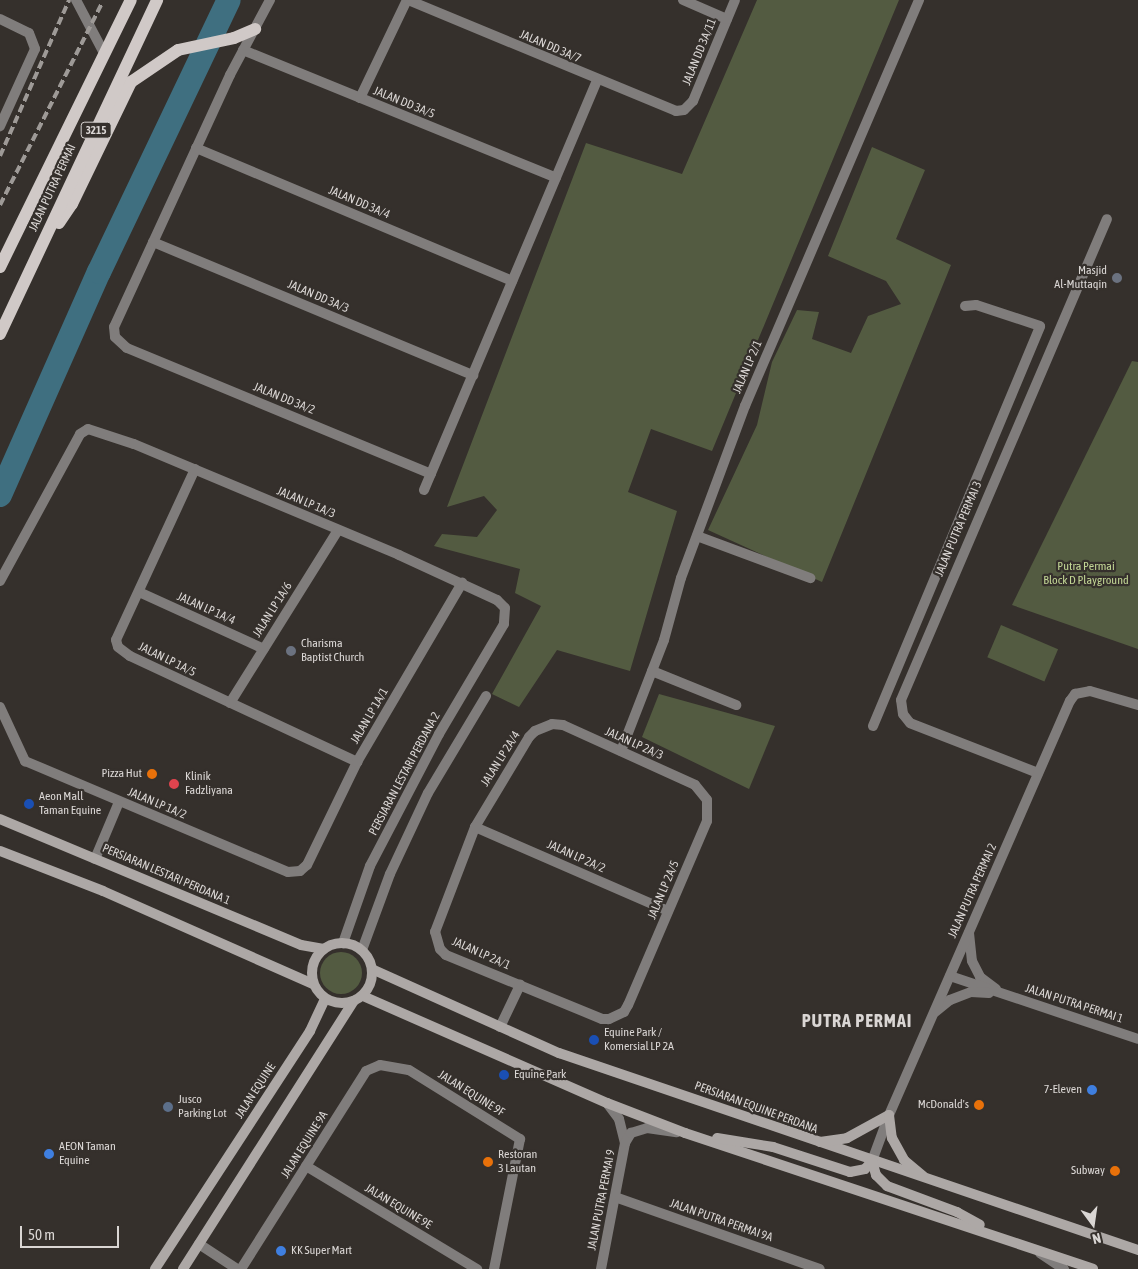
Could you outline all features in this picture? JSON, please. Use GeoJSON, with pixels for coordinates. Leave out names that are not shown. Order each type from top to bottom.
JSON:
{"type":"FeatureCollection","features":[{"type":"Feature","properties":{"kind":"main road","name":"JALAN PUTRA PERMAI"},"geometry":{"type":"LineString","coordinates":[[0,267],[131,0]]}},
{"type":"Feature","properties":{"kind":"main road","name":"JALAN PUTRA PERMAI"},"geometry":{"type":"LineString","coordinates":[[0,334],[157,0]]}},
{"type":"Feature","properties":{"kind":"main road"},"geometry":{"type":"LineString","coordinates":[[34,261],[72,204],[131,82],[178,50],[234,38],[255,29]]}},
{"type":"Feature","properties":{"kind":"street"},"geometry":{"type":"LineString","coordinates":[[76,0],[104,52]]}},
{"type":"Feature","properties":{"kind":"street"},"geometry":{"type":"LineString","coordinates":[[153,242],[230,74],[270,0]]}},
{"type":"Feature","properties":{"kind":"street"},"geometry":{"type":"LineString","coordinates":[[360,98],[407,0]]}},
{"type":"Feature","properties":{"kind":"street","name":"JALAN DD 3A/7"},"geometry":{"type":"LineString","coordinates":[[407,0],[597,81],[673,110],[684,110]]}},
{"type":"Feature","properties":{"kind":"street"},"geometry":{"type":"LineString","coordinates":[[683,0],[727,19]]}},
{"type":"Feature","properties":{"kind":"street","name":"JALAN DD 3A/11"},"geometry":{"type":"LineString","coordinates":[[684,110],[693,102],[734,0]]}},
{"type":"Feature","properties":{"kind":"street","name":"JALAN LP 2/1"},"geometry":{"type":"LineString","coordinates":[[621,751],[652,671],[697,536],[749,397],[919,0]]}},
{"type":"Feature","properties":{"kind":"street"},"geometry":{"type":"LineString","coordinates":[[0,19],[29,33],[35,49],[0,126]]}},
{"type":"Feature","properties":{"kind":"street","name":"JALAN DD 3A/5"},"geometry":{"type":"LineString","coordinates":[[243,50],[556,178]]}},
{"type":"Feature","properties":{"kind":"street"},"geometry":{"type":"LineString","coordinates":[[424,490],[597,81]]}},
{"type":"Feature","properties":{"kind":"street","name":"JALAN DD 3A/4"},"geometry":{"type":"LineString","coordinates":[[196,148],[512,281]]}},
{"type":"Feature","properties":{"kind":"street","name":"JALAN PUTRA PERMAI 3"},"geometry":{"type":"LineString","coordinates":[[1038,773],[910,723],[903,714],[901,700],[1107,219]]}},
{"type":"Feature","properties":{"kind":"street","name":"JALAN DD 3A/2"},"geometry":{"type":"LineString","coordinates":[[153,242],[114,327],[115,337],[128,348],[431,474]]}},
{"type":"Feature","properties":{"kind":"street","name":"JALAN DD 3A/3"},"geometry":{"type":"LineString","coordinates":[[153,242],[473,375]]}},
{"type":"Feature","properties":{"kind":"street"},"geometry":{"type":"LineString","coordinates":[[873,726],[1040,326],[976,305],[965,306]]}},
{"type":"Feature","properties":{"kind":"street","name":"JALAN LP 1A/3"},"geometry":{"type":"LineString","coordinates":[[0,581],[80,434],[88,429],[101,431],[195,469],[462,583],[497,600],[505,608],[504,624]]}},
{"type":"Feature","properties":{"kind":"street","name":"JALAN LP 1A/5"},"geometry":{"type":"LineString","coordinates":[[195,469],[116,640],[118,647],[130,656],[357,762]]}},
{"type":"Feature","properties":{"kind":"street","name":"JALAN LP 1A/6"},"geometry":{"type":"LineString","coordinates":[[230,703],[338,530]]}},
{"type":"Feature","properties":{"kind":"street"},"geometry":{"type":"LineString","coordinates":[[697,536],[810,578]]}},
{"type":"Feature","properties":{"kind":"street","name":"JALAN LP 1A/1"},"geometry":{"type":"LineString","coordinates":[[307,865],[357,762],[462,583]]}},
{"type":"Feature","properties":{"kind":"street","name":"JALAN LP 1A/4"},"geometry":{"type":"LineString","coordinates":[[138,592],[264,649]]}},
{"type":"Feature","properties":{"kind":"street","name":"PERSIARAN LESTARI PERDANA 2"},"geometry":{"type":"LineString","coordinates":[[343,943],[370,866],[439,734],[504,624]]}},
{"type":"Feature","properties":{"kind":"street"},"geometry":{"type":"LineString","coordinates":[[652,671],[736,704]]}},
{"type":"Feature","properties":{"kind":"street","name":"JALAN PUTRA PERMAI 2"},"geometry":{"type":"LineString","coordinates":[[872,1161],[889,1115],[1038,773],[1075,694],[1090,691],[1138,705]]}},
{"type":"Feature","properties":{"kind":"street"},"geometry":{"type":"LineString","coordinates":[[362,950],[390,874],[428,793],[486,696]]}},
{"type":"Feature","properties":{"kind":"street","name":"JALAN LP 1A/2"},"geometry":{"type":"LineString","coordinates":[[0,707],[23,759],[119,802],[288,872],[300,871],[307,865]]}},
{"type":"Feature","properties":{"kind":"street","name":"JALAN LP 2A/3"},"geometry":{"type":"LineString","coordinates":[[563,725],[695,785]]}},
{"type":"Feature","properties":{"kind":"street","name":"JALAN LP 2A/4"},"geometry":{"type":"LineString","coordinates":[[474,827],[528,737],[543,726],[563,725]]}},
{"type":"Feature","properties":{"kind":"street","name":"JALAN LP 2A/5"},"geometry":{"type":"LineString","coordinates":[[628,1005],[707,821],[707,800],[695,785]]}},
{"type":"Feature","properties":{"kind":"street"},"geometry":{"type":"LineString","coordinates":[[95,859],[119,802]]}},
{"type":"Feature","properties":{"kind":"street","name":"PERSIARAN LESTARI PERDANA 1"},"geometry":{"type":"LineString","coordinates":[[0,819],[301,945],[324,948]]}},
{"type":"Feature","properties":{"kind":"street","name":"JALAN LP 2A/2"},"geometry":{"type":"LineString","coordinates":[[474,827],[668,911]]}},
{"type":"Feature","properties":{"kind":"street","name":"JALAN LP 2A/1"},"geometry":{"type":"LineString","coordinates":[[474,827],[436,923],[437,940],[446,955],[602,1019],[617,1016],[628,1005]]}},
{"type":"Feature","properties":{"kind":"street"},"geometry":{"type":"LineString","coordinates":[[0,851],[103,891],[313,984],[326,999],[334,1002],[358,998],[607,1103],[685,1133],[996,1235],[1093,1269]]}},
{"type":"Feature","properties":{"kind":"street","name":"JALAN PUTRA PERMAI 1"},"geometry":{"type":"LineString","coordinates":[[969,932],[972,961],[980,977],[1003,994]]}},
{"type":"Feature","properties":{"kind":"street"},"geometry":{"type":"LineString","coordinates":[[183,1269],[358,998],[372,984],[374,970],[362,950],[343,943],[324,948],[312,964],[313,984]]}},
{"type":"Feature","properties":{"kind":"street","name":"PERSIARAN EQUINE PERDANA"},"geometry":{"type":"LineString","coordinates":[[374,970],[559,1053],[816,1143],[1138,1250]]}},
{"type":"Feature","properties":{"kind":"street","name":"JALAN PUTRA PERMAI 1"},"geometry":{"type":"LineString","coordinates":[[950,976],[1138,1039]]}},
{"type":"Feature","properties":{"kind":"street"},"geometry":{"type":"LineString","coordinates":[[500,1027],[520,986]]}},
{"type":"Feature","properties":{"kind":"street","name":"JALAN PUTRA PERMAI 1"},"geometry":{"type":"LineString","coordinates":[[934,1012],[950,1000],[971,992],[1003,994]]}},
{"type":"Feature","properties":{"kind":"street","name":"JALAN EQUINE"},"geometry":{"type":"LineString","coordinates":[[155,1269],[310,1031],[326,999]]}},
{"type":"Feature","properties":{"kind":"street","name":"JALAN EQUINE 9A"},"geometry":{"type":"LineString","coordinates":[[239,1269],[366,1071],[380,1065],[409,1070]]}},
{"type":"Feature","properties":{"kind":"street","name":"JALAN EQUINE 9F"},"geometry":{"type":"LineString","coordinates":[[409,1070],[520,1139],[494,1269]]}},
{"type":"Feature","properties":{"kind":"street"},"geometry":{"type":"LineString","coordinates":[[607,1103],[619,1118],[625,1142]]}},
{"type":"Feature","properties":{"kind":"street"},"geometry":{"type":"LineString","coordinates":[[816,1143],[847,1138],[889,1115],[892,1138],[904,1160],[928,1180]]}},
{"type":"Feature","properties":{"kind":"street","name":"JALAN PUTRA PERMAI 9"},"geometry":{"type":"LineString","coordinates":[[601,1269],[625,1142],[631,1133],[647,1128],[685,1133]]}},
{"type":"Feature","properties":{"kind":"street"},"geometry":{"type":"LineString","coordinates":[[701,1137],[750,1141],[850,1172],[865,1169],[872,1161]]}},
{"type":"Feature","properties":{"kind":"street"},"geometry":{"type":"LineString","coordinates":[[872,1161],[876,1175],[887,1186],[957,1212],[996,1235]]}},
{"type":"Feature","properties":{"kind":"street","name":"JALAN EQUINE 9E"},"geometry":{"type":"LineString","coordinates":[[306,1166],[477,1269]]}},
{"type":"Feature","properties":{"kind":"street","name":"JALAN PUTRA PERMAI 9A"},"geometry":{"type":"LineString","coordinates":[[615,1197],[820,1269]]}},
{"type":"Feature","properties":{"kind":"street"},"geometry":{"type":"LineString","coordinates":[[199,1244],[239,1269]]}},
{"type":"Feature","properties":{"kind":"street"},"geometry":{"type":"LineString","coordinates":[[1035,1249],[1064,1269]]}},
{"type":"Feature","properties":{"kind":"green space"},"geometry":{"type":"Polygon","coordinates":[[[757,0],[899,0],[712,451],[651,429],[628,492],[677,511],[630,671],[557,650],[519,707],[492,694],[541,606],[515,593],[520,569],[434,546],[442,534],[477,537],[497,510],[484,496],[447,507],[586,143],[682,174],[757,0]]]}},
{"type":"Feature","properties":{"kind":"green space"},"geometry":{"type":"Polygon","coordinates":[[[872,147],[925,170],[896,239],[951,265],[822,582],[708,530],[757,425],[772,362],[797,310],[819,312],[812,339],[851,353],[868,316],[901,304],[886,281],[828,256],[872,147]]]}},
{"type":"Feature","properties":{"kind":"green space","name":"Putra Permai Block D Playground"},"geometry":{"type":"Polygon","coordinates":[[[1132,361],[1138,362],[1138,649],[1012,605],[1132,361]]]}},
{"type":"Feature","properties":{"kind":"green space"},"geometry":{"type":"Polygon","coordinates":[[[1001,625],[1058,649],[1044,681],[987,657],[1001,625]]]}},
{"type":"Feature","properties":{"kind":"green space"},"geometry":{"type":"Polygon","coordinates":[[[659,694],[775,726],[749,789],[642,737],[659,694]]]}},
{"type":"Feature","properties":{"kind":"green space"},"geometry":{"type":"Polygon","coordinates":[[[345,952],[353,955],[359,961],[362,973],[359,985],[353,991],[337,994],[329,991],[323,985],[320,969],[323,961],[329,955],[345,952]]]}},
{"type":"Feature","properties":{"kind":"waterway"},"geometry":{"type":"LineString","coordinates":[[0,495],[99,272],[229,0]]}},
{"type":"Feature","properties":{"kind":"railway"},"geometry":{"type":"LineString","coordinates":[[0,156],[69,0]]}},
{"type":"Feature","properties":{"kind":"railway"},"geometry":{"type":"LineString","coordinates":[[0,205],[102,3]]}},
{"type":"Feature","properties":{"kind":"place","name":"Masjid Al-Muttaqin"},"geometry":{"type":"Point","coordinates":[1117,278]}},
{"type":"Feature","properties":{"kind":"place","name":"Charisma Baptist Church"},"geometry":{"type":"Point","coordinates":[291,651]}},
{"type":"Feature","properties":{"kind":"place","name":"Pizza Hut"},"geometry":{"type":"Point","coordinates":[152,774]}},
{"type":"Feature","properties":{"kind":"place","name":"Klinik Fadzliyana"},"geometry":{"type":"Point","coordinates":[174,784]}},
{"type":"Feature","properties":{"kind":"place","name":"Aeon Mall Taman Equine"},"geometry":{"type":"Point","coordinates":[29,804]}},
{"type":"Feature","properties":{"kind":"place","name":"Equine Park / Komersial LP 2A"},"geometry":{"type":"Point","coordinates":[594,1040]}},
{"type":"Feature","properties":{"kind":"place","name":"Equine Park"},"geometry":{"type":"Point","coordinates":[504,1075]}},
{"type":"Feature","properties":{"kind":"place","name":"7-Eleven"},"geometry":{"type":"Point","coordinates":[1092,1090]}},
{"type":"Feature","properties":{"kind":"place","name":"McDonald's"},"geometry":{"type":"Point","coordinates":[979,1105]}},
{"type":"Feature","properties":{"kind":"place","name":"Jusco Parking Lot"},"geometry":{"type":"Point","coordinates":[168,1107]}},
{"type":"Feature","properties":{"kind":"place","name":"AEON Taman Equine"},"geometry":{"type":"Point","coordinates":[49,1154]}},
{"type":"Feature","properties":{"kind":"place","name":"Restoran 3 Lautan"},"geometry":{"type":"Point","coordinates":[488,1162]}},
{"type":"Feature","properties":{"kind":"place","name":"Subway"},"geometry":{"type":"Point","coordinates":[1115,1171]}},
{"type":"Feature","properties":{"kind":"place","name":"KK Super Mart"},"geometry":{"type":"Point","coordinates":[281,1251]}},
{"type":"Feature","properties":{"kind":"district","name":"PUTRA PERMAI"},"geometry":{"type":"Point","coordinates":[857,1021]}}]}
